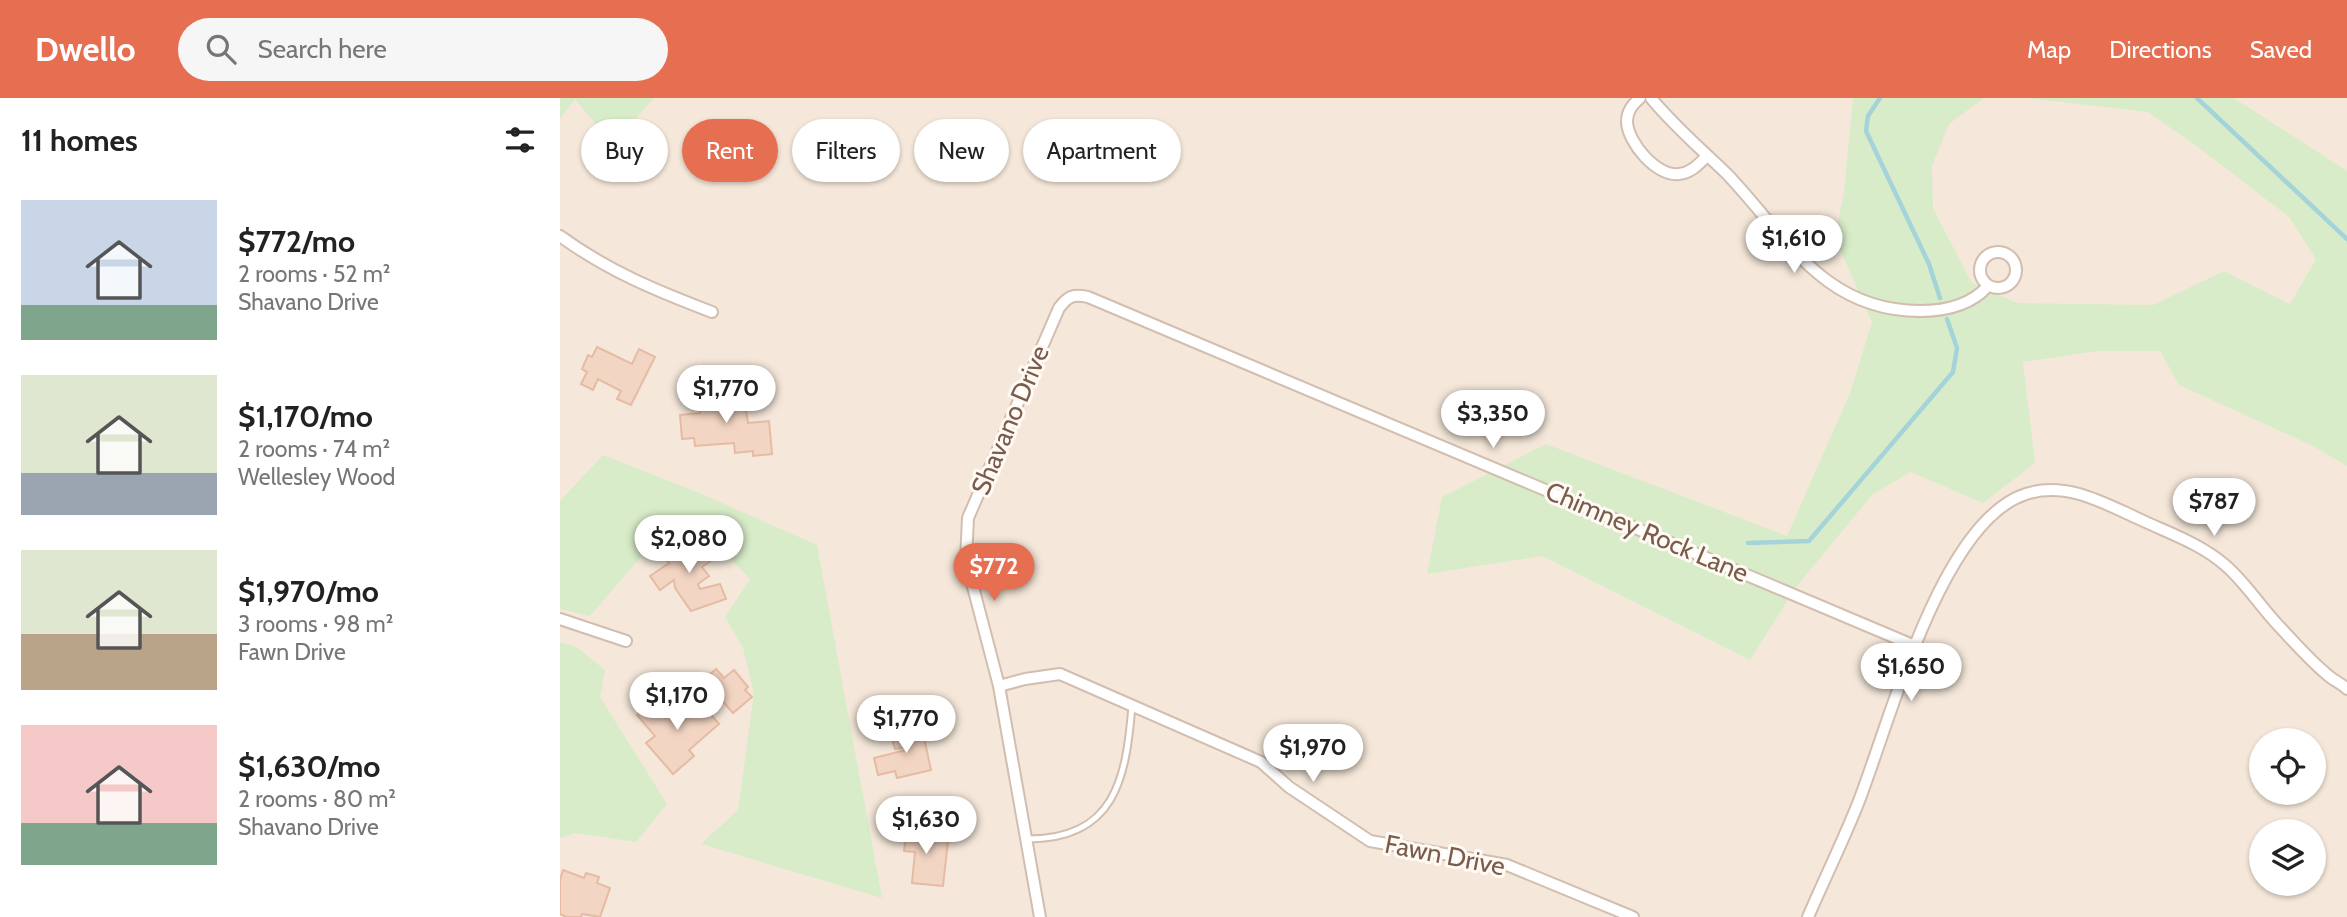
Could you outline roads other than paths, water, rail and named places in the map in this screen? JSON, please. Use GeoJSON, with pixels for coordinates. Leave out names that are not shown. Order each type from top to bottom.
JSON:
{"type":"FeatureCollection","features":[{"type":"Feature","properties":{"kind":"street"},"geometry":{"type":"LineString","coordinates":[[1640,98],[1630,107],[1627,122],[1632,137],[1644,155],[1659,169],[1678,175],[1693,169],[1707,156]]}},
{"type":"Feature","properties":{"kind":"street"},"geometry":{"type":"LineString","coordinates":[[1651,98],[1726,174],[1802,261],[1832,285],[1866,303],[1901,311],[1932,311],[1966,304],[1988,286]]}},
{"type":"Feature","properties":{"kind":"street"},"geometry":{"type":"LineString","coordinates":[[560,236],[593,260],[645,286],[712,312]]}},
{"type":"Feature","properties":{"kind":"street","name":"Chimney Rock Lane"},"geometry":{"type":"LineString","coordinates":[[1067,297],[1088,297],[1915,646]]}},
{"type":"Feature","properties":{"kind":"street","name":"Shavano Drive"},"geometry":{"type":"LineString","coordinates":[[1040,917],[999,686],[966,560],[968,518],[1059,308],[1067,297]]}},
{"type":"Feature","properties":{"kind":"street"},"geometry":{"type":"LineString","coordinates":[[1808,917],[1857,807],[1915,646],[1949,569],[1965,544],[2007,501],[2050,489],[2077,493],[2202,549],[2226,566],[2329,677],[2347,689]]}},
{"type":"Feature","properties":{"kind":"street"},"geometry":{"type":"LineString","coordinates":[[560,619],[626,641]]}},
{"type":"Feature","properties":{"kind":"street","name":"Fawn Drive"},"geometry":{"type":"LineString","coordinates":[[999,686],[1060,674],[1261,762],[1289,787],[1370,841],[1507,865],[1633,917]]}},
{"type":"Feature","properties":{"kind":"lane"},"geometry":{"type":"LineString","coordinates":[[1026,839],[1063,836],[1081,829],[1113,796],[1121,780],[1128,752],[1132,706]]}},
{"type":"Feature","properties":{"kind":"waterway"},"geometry":{"type":"LineString","coordinates":[[1880,98],[1868,116],[1866,131],[1929,264],[1940,298]]}},
{"type":"Feature","properties":{"kind":"waterway"},"geometry":{"type":"LineString","coordinates":[[2197,98],[2347,239]]}},
{"type":"Feature","properties":{"kind":"waterway"},"geometry":{"type":"LineString","coordinates":[[1748,543],[1809,541],[1953,372],[1957,348],[1947,319]]}}]}
